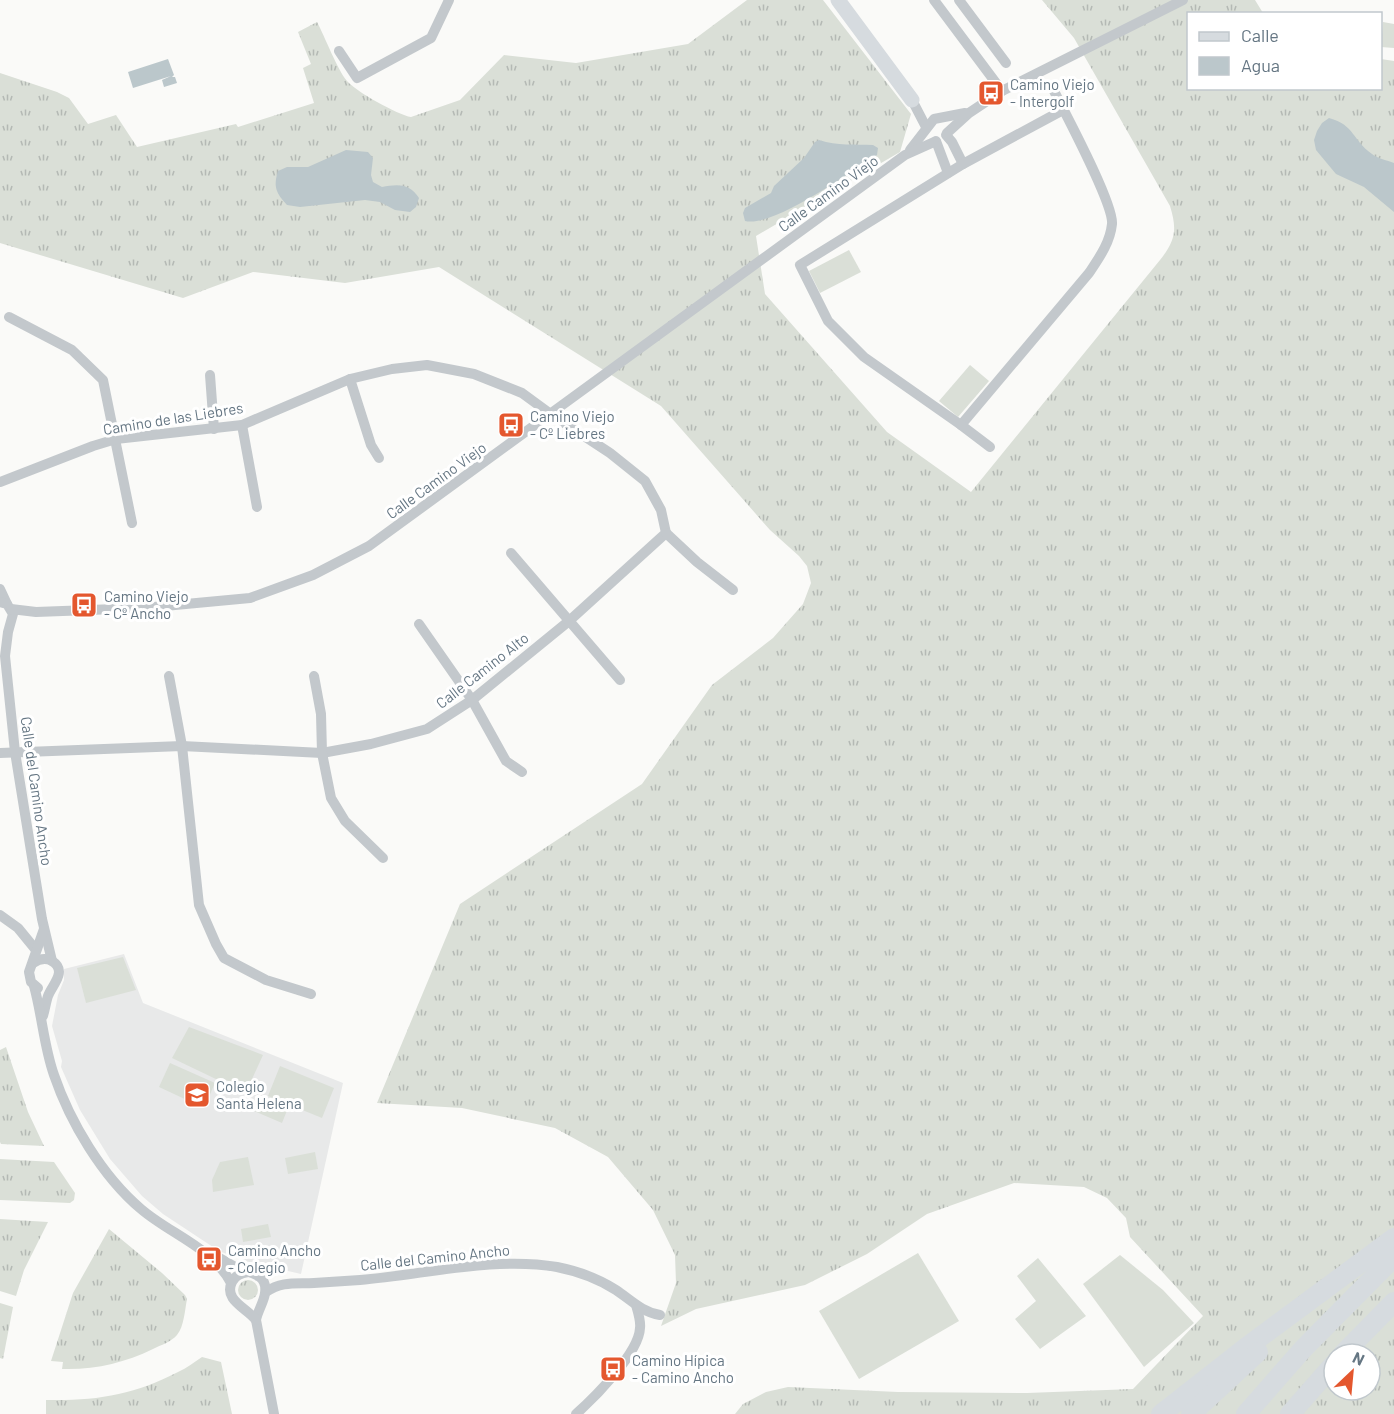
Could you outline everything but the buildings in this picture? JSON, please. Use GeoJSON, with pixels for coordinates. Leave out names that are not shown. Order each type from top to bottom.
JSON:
{"type":"FeatureCollection","features":[{"type":"Feature","properties":{"kind":"highway"},"geometry":{"type":"LineString","coordinates":[[1161,1414],[1244,1349],[1394,1238]]}},
{"type":"Feature","properties":{"kind":"highway"},"geometry":{"type":"LineString","coordinates":[[1246,1414],[1303,1349],[1394,1257]]}},
{"type":"Feature","properties":{"kind":"highway"},"geometry":{"type":"LineString","coordinates":[[1191,1414],[1334,1284]]}},
{"type":"Feature","properties":{"kind":"highway"},"geometry":{"type":"LineString","coordinates":[[1355,1342],[1394,1302]]}},
{"type":"Feature","properties":{"kind":"highway"},"geometry":{"type":"LineString","coordinates":[[1290,1414],[1322,1378]]}},
{"type":"Feature","properties":{"kind":"street"},"geometry":{"type":"LineString","coordinates":[[339,51],[357,78],[430,38],[449,0]]}},
{"type":"Feature","properties":{"kind":"street"},"geometry":{"type":"LineString","coordinates":[[838,0],[931,124]]}},
{"type":"Feature","properties":{"kind":"street"},"geometry":{"type":"LineString","coordinates":[[934,0],[1002,91]]}},
{"type":"Feature","properties":{"kind":"street"},"geometry":{"type":"LineString","coordinates":[[959,0],[1006,63]]}},
{"type":"Feature","properties":{"kind":"street","name":"Calle Camino Viejo"},"geometry":{"type":"LineString","coordinates":[[7,614],[143,608],[250,597],[313,575],[369,546],[552,415],[905,155],[941,138],[969,113],[1002,91],[1183,0]]}},
{"type":"Feature","properties":{"kind":"street"},"geometry":{"type":"LineString","coordinates":[[961,425],[1089,273],[1105,248],[1112,222],[1105,198],[1053,89]]}},
{"type":"Feature","properties":{"kind":"street"},"geometry":{"type":"LineString","coordinates":[[990,447],[864,357],[828,321],[800,265],[963,164],[1063,110]]}},
{"type":"Feature","properties":{"kind":"street","name":"Calle Camino Viejo"},"geometry":{"type":"LineString","coordinates":[[905,155],[931,124],[969,113]]}},
{"type":"Feature","properties":{"kind":"street"},"geometry":{"type":"LineString","coordinates":[[931,124],[925,136],[952,142],[963,164]]}},
{"type":"Feature","properties":{"kind":"street"},"geometry":{"type":"LineString","coordinates":[[931,124],[946,124],[941,138],[948,173]]}},
{"type":"Feature","properties":{"kind":"street"},"geometry":{"type":"LineString","coordinates":[[9,316],[72,350],[103,380],[132,523]]}},
{"type":"Feature","properties":{"kind":"street","name":"Camino de las Liebres"},"geometry":{"type":"LineString","coordinates":[[0,482],[116,439],[242,425],[350,379],[392,369],[427,365],[474,374],[522,393],[552,415]]}},
{"type":"Feature","properties":{"kind":"street"},"geometry":{"type":"LineString","coordinates":[[210,375],[214,429]]}},
{"type":"Feature","properties":{"kind":"street"},"geometry":{"type":"LineString","coordinates":[[350,379],[371,445],[378,458]]}},
{"type":"Feature","properties":{"kind":"street"},"geometry":{"type":"LineString","coordinates":[[552,415],[610,453],[645,481],[662,510],[666,533],[733,590]]}},
{"type":"Feature","properties":{"kind":"street"},"geometry":{"type":"LineString","coordinates":[[242,425],[256,507]]}},
{"type":"Feature","properties":{"kind":"street","name":"Calle Camino Alto"},"geometry":{"type":"LineString","coordinates":[[0,753],[182,746],[322,753],[371,744],[427,729],[472,700],[569,621],[666,533]]}},
{"type":"Feature","properties":{"kind":"street"},"geometry":{"type":"LineString","coordinates":[[512,553],[620,680]]}},
{"type":"Feature","properties":{"kind":"street"},"geometry":{"type":"LineString","coordinates":[[0,589],[7,614]]}},
{"type":"Feature","properties":{"kind":"street","name":"Calle del Camino Ancho"},"geometry":{"type":"LineString","coordinates":[[7,614],[5,656],[15,752],[43,924],[52,961]]}},
{"type":"Feature","properties":{"kind":"street"},"geometry":{"type":"LineString","coordinates":[[419,624],[472,700],[506,761],[522,772]]}},
{"type":"Feature","properties":{"kind":"street","name":"Calle del Camino Ancho"},"geometry":{"type":"LineString","coordinates":[[0,640],[5,656]]}},
{"type":"Feature","properties":{"kind":"street"},"geometry":{"type":"LineString","coordinates":[[169,676],[182,746],[199,905],[216,944],[224,958],[266,980],[311,994]]}},
{"type":"Feature","properties":{"kind":"street"},"geometry":{"type":"LineString","coordinates":[[314,676],[321,714],[322,753],[331,798],[345,821],[382,858]]}},
{"type":"Feature","properties":{"kind":"street"},"geometry":{"type":"LineString","coordinates":[[0,915],[18,928],[36,950]]}},
{"type":"Feature","properties":{"kind":"street"},"geometry":{"type":"LineString","coordinates":[[18,928],[43,924]]}},
{"type":"Feature","properties":{"kind":"street"},"geometry":{"type":"LineString","coordinates":[[43,924],[29,977],[34,986],[42,1017],[54,1074],[82,1136],[118,1185],[139,1208],[220,1265],[231,1284]]}},
{"type":"Feature","properties":{"kind":"street"},"geometry":{"type":"LineString","coordinates":[[33,963],[42,959],[52,961],[59,973],[42,1017]]}},
{"type":"Feature","properties":{"kind":"street"},"geometry":{"type":"LineString","coordinates":[[34,986],[44,989],[53,986]]}},
{"type":"Feature","properties":{"kind":"street"},"geometry":{"type":"LineString","coordinates":[[199,1249],[260,1276],[266,1286],[256,1320],[274,1414]]}},
{"type":"Feature","properties":{"kind":"street","name":"Calle del Camino Ancho"},"geometry":{"type":"LineString","coordinates":[[263,1297],[280,1284],[312,1284],[477,1266],[527,1264],[557,1267],[585,1275],[615,1289],[645,1311],[660,1315],[640,1328]]}},
{"type":"Feature","properties":{"kind":"street"},"geometry":{"type":"LineString","coordinates":[[248,1272],[238,1275],[230,1289],[234,1301],[244,1307],[256,1320]]}},
{"type":"Feature","properties":{"kind":"street"},"geometry":{"type":"LineString","coordinates":[[244,1307],[250,1308],[263,1297]]}},
{"type":"Feature","properties":{"kind":"street"},"geometry":{"type":"LineString","coordinates":[[576,1414],[596,1395],[636,1343],[640,1328],[636,1305]]}},
{"type":"Feature","properties":{"kind":"shaded area"},"geometry":{"type":"Polygon","coordinates":[[[124,954],[143,1003],[343,1083],[301,1274],[245,1261],[219,1251],[163,1214],[142,1196],[110,1159],[80,1110],[61,1067],[62,1061],[52,1026],[58,995],[64,980],[64,969],[124,954]]]}},
{"type":"Feature","properties":{"kind":"green space"},"geometry":{"type":"Polygon","coordinates":[[[747,0],[823,0],[911,114],[900,152],[756,236],[765,294],[887,432],[971,492],[1160,260],[1174,234],[1174,221],[1170,206],[1074,38],[1042,0],[1255,0],[1262,12],[1187,12],[1187,90],[1382,90],[1382,59],[1394,61],[1394,1414],[735,1414],[743,1404],[766,1392],[788,1387],[898,1392],[1027,1393],[1133,1389],[1203,1316],[1130,1237],[1126,1218],[1107,1198],[1084,1187],[1014,1183],[927,1214],[867,1254],[805,1285],[696,1309],[661,1326],[676,1283],[675,1255],[653,1210],[608,1157],[555,1128],[462,1108],[377,1103],[460,904],[642,784],[712,685],[773,638],[803,604],[811,583],[807,566],[770,530],[661,406],[439,267],[345,283],[253,272],[183,298],[0,243],[0,73],[69,98],[88,124],[116,115],[137,147],[236,124],[238,127],[314,103],[303,68],[311,64],[298,32],[317,22],[347,81],[377,102],[411,117],[460,100],[504,55],[576,63],[688,44],[747,0]]]}},
{"type":"Feature","properties":{"kind":"green space"},"geometry":{"type":"Polygon","coordinates":[[[1383,22],[1394,24],[1394,48],[1382,47],[1383,22]]]}},
{"type":"Feature","properties":{"kind":"green space"},"geometry":{"type":"Polygon","coordinates":[[[849,250],[861,272],[820,293],[809,271],[849,250]]]}},
{"type":"Feature","properties":{"kind":"green space"},"geometry":{"type":"Polygon","coordinates":[[[970,365],[989,381],[958,417],[939,401],[970,365]]]}},
{"type":"Feature","properties":{"kind":"green space"},"geometry":{"type":"Polygon","coordinates":[[[123,957],[136,990],[86,1003],[77,968],[123,957]]]}},
{"type":"Feature","properties":{"kind":"green space"},"geometry":{"type":"Polygon","coordinates":[[[189,1027],[263,1055],[247,1090],[222,1078],[220,1081],[172,1058],[189,1027]]]}},
{"type":"Feature","properties":{"kind":"green space"},"geometry":{"type":"Polygon","coordinates":[[[6,1047],[28,1112],[44,1146],[1,1144],[0,1142],[0,1050],[6,1047]]]}},
{"type":"Feature","properties":{"kind":"green space"},"geometry":{"type":"Polygon","coordinates":[[[170,1063],[215,1083],[204,1108],[159,1087],[170,1063]]]}},
{"type":"Feature","properties":{"kind":"green space"},"geometry":{"type":"Polygon","coordinates":[[[280,1066],[334,1088],[322,1118],[268,1096],[280,1066]]]}},
{"type":"Feature","properties":{"kind":"green space"},"geometry":{"type":"Polygon","coordinates":[[[261,1096],[288,1108],[282,1123],[254,1111],[261,1096]]]}},
{"type":"Feature","properties":{"kind":"green space"},"geometry":{"type":"Polygon","coordinates":[[[315,1152],[318,1169],[288,1174],[285,1158],[315,1152]]]}},
{"type":"Feature","properties":{"kind":"green space"},"geometry":{"type":"Polygon","coordinates":[[[248,1157],[254,1185],[213,1192],[212,1180],[220,1162],[248,1157]]]}},
{"type":"Feature","properties":{"kind":"green space"},"geometry":{"type":"Polygon","coordinates":[[[0,1159],[54,1162],[75,1193],[74,1200],[70,1203],[0,1200],[0,1159]]]}},
{"type":"Feature","properties":{"kind":"green space"},"geometry":{"type":"Polygon","coordinates":[[[0,1219],[48,1222],[24,1270],[16,1296],[0,1291],[0,1219]]]}},
{"type":"Feature","properties":{"kind":"green space"},"geometry":{"type":"Polygon","coordinates":[[[268,1224],[271,1237],[243,1242],[241,1229],[268,1224]]]}},
{"type":"Feature","properties":{"kind":"green space"},"geometry":{"type":"Polygon","coordinates":[[[109,1229],[185,1295],[187,1299],[181,1327],[177,1335],[169,1341],[131,1358],[98,1367],[62,1369],[63,1362],[51,1361],[73,1293],[109,1229]]]}},
{"type":"Feature","properties":{"kind":"green space"},"geometry":{"type":"Polygon","coordinates":[[[918,1253],[959,1321],[859,1379],[819,1311],[918,1253]]]}},
{"type":"Feature","properties":{"kind":"green space"},"geometry":{"type":"Polygon","coordinates":[[[1120,1255],[1163,1290],[1194,1323],[1144,1367],[1083,1284],[1120,1255]]]}},
{"type":"Feature","properties":{"kind":"green space"},"geometry":{"type":"Polygon","coordinates":[[[1038,1258],[1086,1316],[1040,1349],[1015,1319],[1036,1301],[1017,1276],[1038,1258]]]}},
{"type":"Feature","properties":{"kind":"green space"},"geometry":{"type":"Polygon","coordinates":[[[248,1280],[255,1283],[258,1290],[255,1297],[248,1300],[241,1297],[238,1290],[241,1283],[248,1280]]]}},
{"type":"Feature","properties":{"kind":"green space"},"geometry":{"type":"Polygon","coordinates":[[[0,1303],[13,1307],[3,1359],[0,1358],[0,1303]]]}},
{"type":"Feature","properties":{"kind":"green space"},"geometry":{"type":"Polygon","coordinates":[[[202,1357],[221,1362],[232,1414],[46,1414],[46,1400],[98,1398],[130,1391],[162,1380],[202,1357]]]}},
{"type":"Feature","properties":{"kind":"water"},"geometry":{"type":"Polygon","coordinates":[[[168,59],[174,75],[172,77],[175,77],[177,83],[164,87],[162,80],[171,76],[133,88],[128,72],[168,59]]]}},
{"type":"Feature","properties":{"kind":"water"},"geometry":{"type":"Polygon","coordinates":[[[1329,118],[1349,129],[1365,149],[1374,156],[1394,163],[1394,212],[1364,187],[1336,174],[1316,150],[1314,140],[1317,131],[1329,118]]]}},
{"type":"Feature","properties":{"kind":"water"},"geometry":{"type":"Polygon","coordinates":[[[819,140],[839,144],[873,145],[878,148],[877,155],[812,197],[774,216],[758,221],[745,221],[743,213],[745,208],[771,193],[774,186],[804,158],[819,140]]]}},
{"type":"Feature","properties":{"kind":"water"},"geometry":{"type":"Polygon","coordinates":[[[346,150],[368,152],[373,158],[371,175],[373,182],[382,187],[398,185],[407,187],[419,198],[416,207],[410,212],[395,210],[380,202],[365,200],[300,207],[287,205],[280,197],[276,190],[278,171],[287,167],[308,167],[346,150]]]}},
{"type":"Feature","properties":{"kind":"place","name":"Camino Viejo - Intergolf"},"geometry":{"type":"Point","coordinates":[991,93]}},
{"type":"Feature","properties":{"kind":"place","name":"Camino Viejo - Cº Liebres"},"geometry":{"type":"Point","coordinates":[511,425]}},
{"type":"Feature","properties":{"kind":"place","name":"Camino Viejo - Cº Ancho"},"geometry":{"type":"Point","coordinates":[84,605]}},
{"type":"Feature","properties":{"kind":"place","name":"Colegio Santa Helena"},"geometry":{"type":"Point","coordinates":[197,1095]}},
{"type":"Feature","properties":{"kind":"place","name":"Camino Ancho - Colegio"},"geometry":{"type":"Point","coordinates":[209,1259]}},
{"type":"Feature","properties":{"kind":"place","name":"Camino Hípica - Camino Ancho"},"geometry":{"type":"Point","coordinates":[613,1369]}}]}
